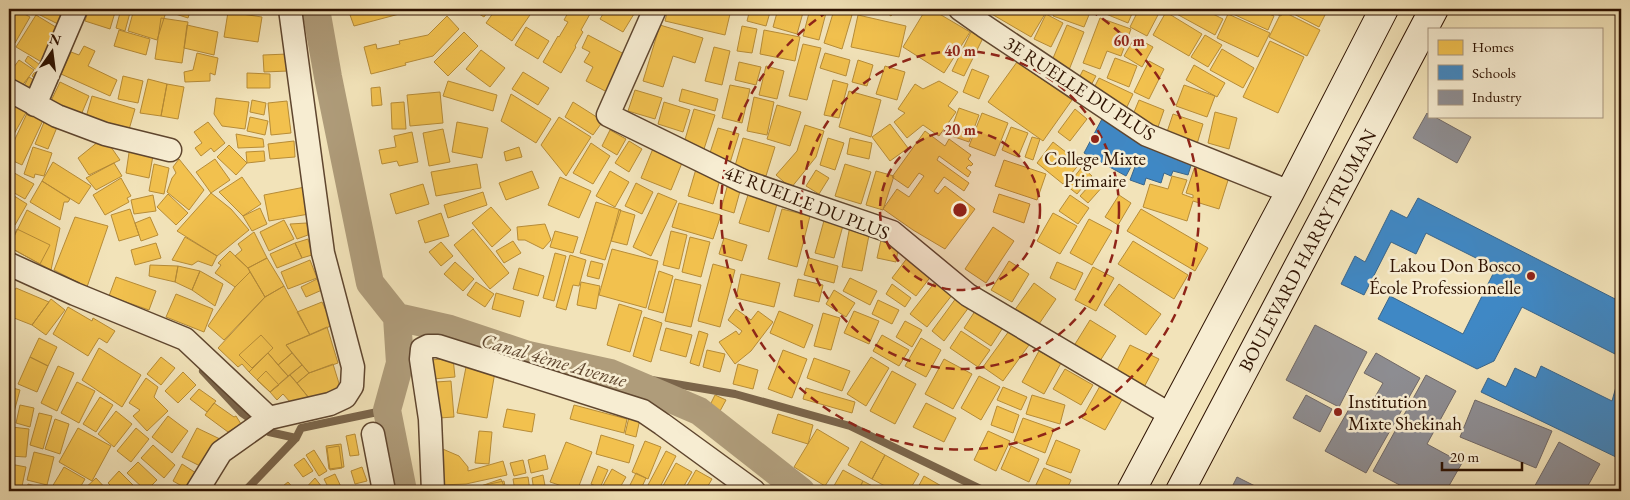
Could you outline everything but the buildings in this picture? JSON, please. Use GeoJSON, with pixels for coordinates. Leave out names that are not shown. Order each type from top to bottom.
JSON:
{"type":"FeatureCollection","features":[{"type":"Feature","properties":{"kind":"main road"},"geometry":{"type":"LineString","coordinates":[[1131,491],[1290,192],[1384,9]]}},
{"type":"Feature","properties":{"kind":"main road","name":"BOULEVARD HARRY TRUMAN"},"geometry":{"type":"LineString","coordinates":[[1180,491],[1434,9]]}},
{"type":"Feature","properties":{"kind":"street"},"geometry":{"type":"LineString","coordinates":[[35,105],[76,9]]}},
{"type":"Feature","properties":{"kind":"street"},"geometry":{"type":"LineString","coordinates":[[197,491],[222,452],[269,418],[330,404],[346,397],[352,386],[353,367],[324,253],[290,9]]}},
{"type":"Feature","properties":{"kind":"street","name":"4E RUELLE DU PLUS"},"geometry":{"type":"LineString","coordinates":[[655,9],[608,115],[743,181],[892,232],[968,295],[1171,415]]}},
{"type":"Feature","properties":{"kind":"street","name":"3E RUELLE DU PLUS"},"geometry":{"type":"LineString","coordinates":[[960,9],[1147,135],[1290,192]]}},
{"type":"Feature","properties":{"kind":"street"},"geometry":{"type":"LineString","coordinates":[[9,90],[57,116],[105,134],[170,150]]}},
{"type":"Feature","properties":{"kind":"street"},"geometry":{"type":"LineString","coordinates":[[9,264],[75,294],[185,339],[269,418]]}},
{"type":"Feature","properties":{"kind":"street"},"geometry":{"type":"LineString","coordinates":[[433,491],[430,419],[421,359],[422,349],[428,346],[438,346],[643,411],[754,491]]}},
{"type":"Feature","properties":{"kind":"street"},"geometry":{"type":"LineString","coordinates":[[373,434],[384,491]]}},
{"type":"Feature","properties":{"kind":"waterway","name":"Canal 4ème Avenue"},"geometry":{"type":"LineString","coordinates":[[316,9],[370,283],[397,317],[450,329],[528,355],[610,373],[699,411],[801,491]]}},
{"type":"Feature","properties":{"kind":"waterway","name":"Canal 4ème Avenue"},"geometry":{"type":"LineString","coordinates":[[397,317],[400,363],[387,410],[403,491]]}},
{"type":"Feature","properties":{"kind":"waterway"},"geometry":{"type":"LineString","coordinates":[[203,371],[242,413],[269,432],[296,438]]}},
{"type":"Feature","properties":{"kind":"waterway"},"geometry":{"type":"LineString","coordinates":[[610,373],[735,394],[850,426],[985,491]]}},
{"type":"Feature","properties":{"kind":"waterway"},"geometry":{"type":"LineString","coordinates":[[245,491],[296,438],[301,428],[387,410]]}},
{"type":"Feature","properties":{"kind":"place","name":"College Mixte Primaire"},"geometry":{"type":"Point","coordinates":[1095,139]}},
{"type":"Feature","properties":{"kind":"place","name":"Lakou Don Bosco École Professionnelle"},"geometry":{"type":"Point","coordinates":[1531,276]}},
{"type":"Feature","properties":{"kind":"place","name":"Institution Mixte Shekinah"},"geometry":{"type":"Point","coordinates":[1338,412]}}]}
